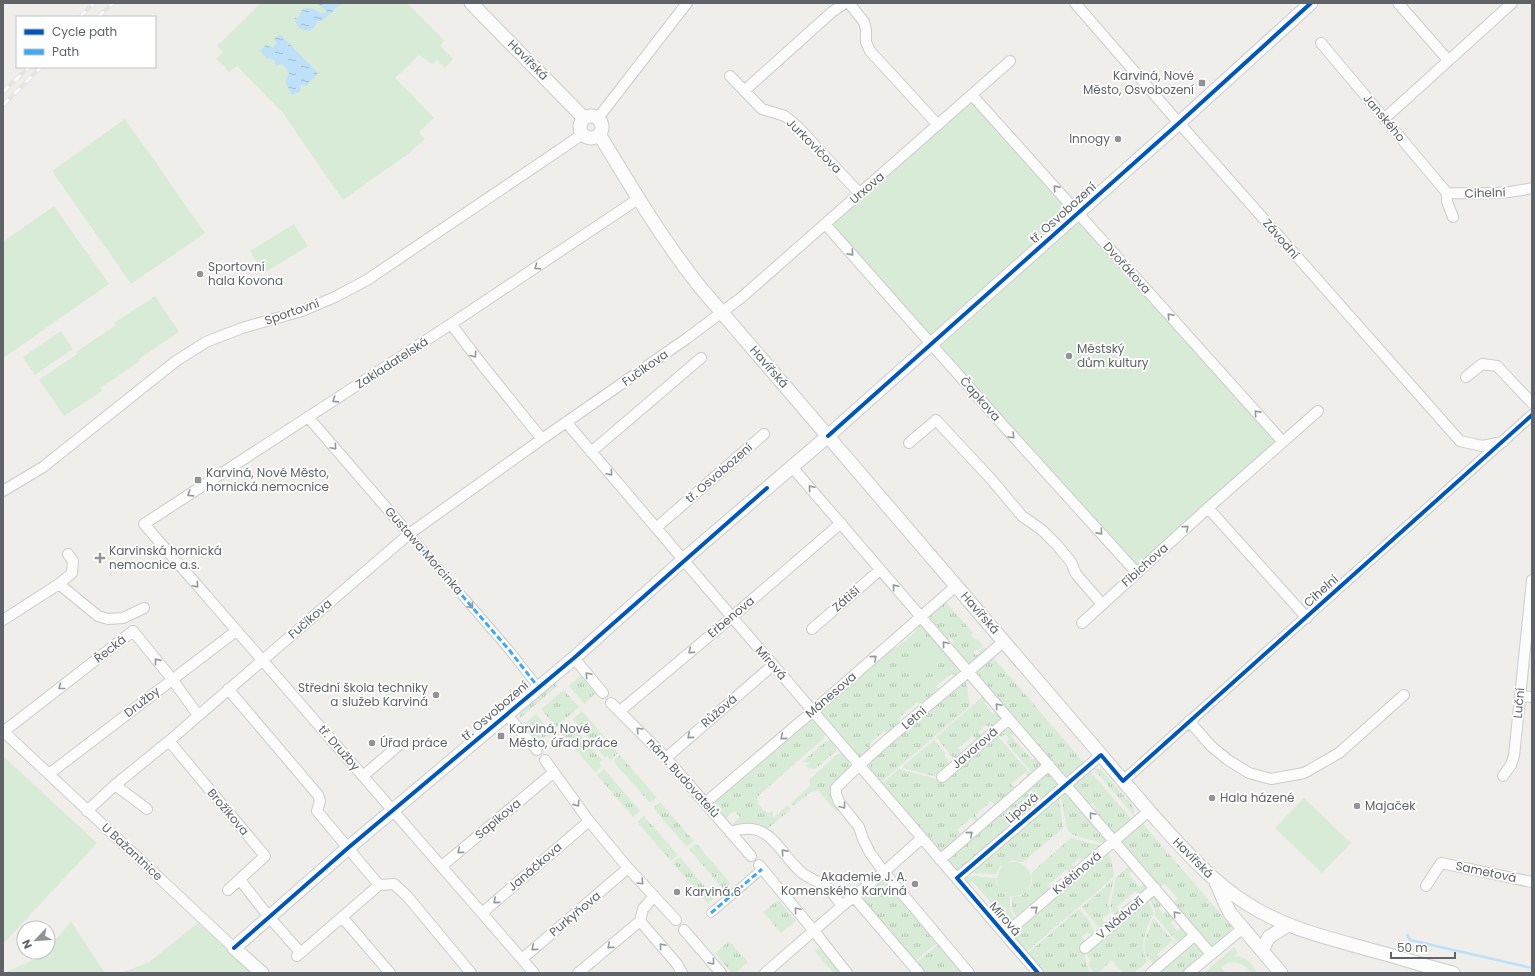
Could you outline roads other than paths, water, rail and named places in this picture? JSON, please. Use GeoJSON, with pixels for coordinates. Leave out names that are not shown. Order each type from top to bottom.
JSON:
{"type":"FeatureCollection","features":[{"type":"Feature","properties":{"kind":"street","name":"Havířská"},"geometry":{"type":"LineString","coordinates":[[471,3],[584,118]]}},
{"type":"Feature","properties":{"kind":"street"},"geometry":{"type":"LineString","coordinates":[[598,118],[687,3]]}},
{"type":"Feature","properties":{"kind":"street"},"geometry":{"type":"LineString","coordinates":[[744,91],[832,12],[845,3]]}},
{"type":"Feature","properties":{"kind":"street"},"geometry":{"type":"LineString","coordinates":[[848,3],[864,22],[866,42],[870,51],[938,125]]}},
{"type":"Feature","properties":{"kind":"street","name":"Závodní"},"geometry":{"type":"LineString","coordinates":[[1075,3],[1460,441],[1482,446],[1503,442]]}},
{"type":"Feature","properties":{"kind":"street","name":"tř. Osvobození"},"geometry":{"type":"LineString","coordinates":[[234,948],[348,848],[538,686],[574,658],[683,560],[828,436],[1179,123],[1311,3]]}},
{"type":"Feature","properties":{"kind":"street"},"geometry":{"type":"LineString","coordinates":[[1398,3],[1448,60]]}},
{"type":"Feature","properties":{"kind":"street"},"geometry":{"type":"LineString","coordinates":[[1384,118],[1512,3]]}},
{"type":"Feature","properties":{"kind":"street","name":"Janského"},"geometry":{"type":"LineString","coordinates":[[1321,43],[1384,118],[1447,198],[1453,217]]}},
{"type":"Feature","properties":{"kind":"street","name":"Urxova"},"geometry":{"type":"LineString","coordinates":[[721,312],[742,297],[1010,61]]}},
{"type":"Feature","properties":{"kind":"street","name":"Jurkovičova"},"geometry":{"type":"LineString","coordinates":[[730,76],[762,109],[785,116],[797,126],[860,194]]}},
{"type":"Feature","properties":{"kind":"street","name":"Dvořákova"},"geometry":{"type":"LineString","coordinates":[[972,95],[1282,442]]}},
{"type":"Feature","properties":{"kind":"street"},"geometry":{"type":"LineString","coordinates":[[592,116],[598,118],[602,124],[599,134],[593,138],[583,134],[580,127],[584,118],[592,116]]}},
{"type":"Feature","properties":{"kind":"street","name":"Sportovní"},"geometry":{"type":"LineString","coordinates":[[3,491],[43,467],[176,361],[206,342],[242,328],[302,311],[367,280],[583,134]]}},
{"type":"Feature","properties":{"kind":"street","name":"Havířská"},"geometry":{"type":"LineString","coordinates":[[599,134],[638,199],[676,256],[721,312],[1149,811],[1216,882],[1266,915],[1288,925],[1342,943],[1452,973]]}},
{"type":"Feature","properties":{"kind":"street","name":"Cihelní"},"geometry":{"type":"LineString","coordinates":[[1447,198],[1497,194],[1532,188]]}},
{"type":"Feature","properties":{"kind":"street","name":"Zakladatelská"},"geometry":{"type":"LineString","coordinates":[[144,524],[451,324],[638,199]]}},
{"type":"Feature","properties":{"kind":"street","name":"Čapkova"},"geometry":{"type":"LineString","coordinates":[[825,224],[1136,572]]}},
{"type":"Feature","properties":{"kind":"street","name":"Fučíkova"},"geometry":{"type":"LineString","coordinates":[[87,811],[115,785],[169,741],[409,534],[566,422],[686,339],[721,312]]}},
{"type":"Feature","properties":{"kind":"street"},"geometry":{"type":"LineString","coordinates":[[451,324],[542,439]]}},
{"type":"Feature","properties":{"kind":"street"},"geometry":{"type":"LineString","coordinates":[[591,452],[701,358]]}},
{"type":"Feature","properties":{"kind":"street"},"geometry":{"type":"LineString","coordinates":[[1466,377],[1482,364],[1496,366],[1532,404]]}},
{"type":"Feature","properties":{"kind":"street","name":"Fibichova"},"geometry":{"type":"LineString","coordinates":[[1082,623],[1136,572],[1318,411]]}},
{"type":"Feature","properties":{"kind":"street","name":"Cihelní"},"geometry":{"type":"LineString","coordinates":[[1123,781],[1532,415]]}},
{"type":"Feature","properties":{"kind":"street","name":"Gustawa Morcinka"},"geometry":{"type":"LineString","coordinates":[[308,417],[510,651],[538,686]]}},
{"type":"Feature","properties":{"kind":"street"},"geometry":{"type":"LineString","coordinates":[[909,443],[936,420],[992,479],[1022,516],[1042,530],[1057,545],[1071,562],[1076,574],[1102,604]]}},
{"type":"Feature","properties":{"kind":"street"},"geometry":{"type":"LineString","coordinates":[[566,422],[683,560]]}},
{"type":"Feature","properties":{"kind":"street","name":"tř. Osvobození"},"geometry":{"type":"LineString","coordinates":[[656,528],[764,434]]}},
{"type":"Feature","properties":{"kind":"street"},"geometry":{"type":"LineString","coordinates":[[792,466],[1211,954]]}},
{"type":"Feature","properties":{"kind":"street"},"geometry":{"type":"LineString","coordinates":[[1208,508],[1306,618]]}},
{"type":"Feature","properties":{"kind":"street","name":"Erbenova"},"geometry":{"type":"LineString","coordinates":[[620,711],[841,523]]}},
{"type":"Feature","properties":{"kind":"street","name":"tř. Družby"},"geometry":{"type":"LineString","coordinates":[[144,524],[534,973]]}},
{"type":"Feature","properties":{"kind":"street"},"geometry":{"type":"LineString","coordinates":[[3,620],[59,584],[72,573],[73,561],[68,554]]}},
{"type":"Feature","properties":{"kind":"street","name":"Mírová"},"geometry":{"type":"LineString","coordinates":[[683,560],[1038,973]]}},
{"type":"Feature","properties":{"kind":"street","name":"Zátiší"},"geometry":{"type":"LineString","coordinates":[[812,628],[880,570]]}},
{"type":"Feature","properties":{"kind":"street","name":"Luční"},"geometry":{"type":"LineString","coordinates":[[1503,776],[1511,765],[1514,756],[1532,580]]}},
{"type":"Feature","properties":{"kind":"street"},"geometry":{"type":"LineString","coordinates":[[59,584],[98,616],[108,619],[123,618],[144,608]]}},
{"type":"Feature","properties":{"kind":"street","name":"Mánesova"},"geometry":{"type":"LineString","coordinates":[[705,803],[956,586]]}},
{"type":"Feature","properties":{"kind":"street","name":"Řecká"},"geometry":{"type":"LineString","coordinates":[[3,731],[133,631],[172,679],[198,715]]}},
{"type":"Feature","properties":{"kind":"street","name":"Družby"},"geometry":{"type":"LineString","coordinates":[[49,774],[236,631]]}},
{"type":"Feature","properties":{"kind":"street","name":"Letní"},"geometry":{"type":"LineString","coordinates":[[859,765],[1004,641]]}},
{"type":"Feature","properties":{"kind":"street"},"geometry":{"type":"LineString","coordinates":[[574,658],[603,693]]}},
{"type":"Feature","properties":{"kind":"street","name":"Růžová"},"geometry":{"type":"LineString","coordinates":[[666,758],[773,665]]}},
{"type":"Feature","properties":{"kind":"street"},"geometry":{"type":"LineString","coordinates":[[228,689],[318,795],[320,801],[317,812],[379,885]]}},
{"type":"Feature","properties":{"kind":"street"},"geometry":{"type":"LineString","coordinates":[[1189,721],[1211,746],[1228,760],[1249,773],[1271,779],[1304,773],[1339,753],[1404,695]]}},
{"type":"Feature","properties":{"kind":"street"},"geometry":{"type":"LineString","coordinates":[[1520,696],[1532,697]]}},
{"type":"Feature","properties":{"kind":"street","name":"nám. Budovatelů"},"geometry":{"type":"LineString","coordinates":[[611,703],[666,758],[751,856]]}},
{"type":"Feature","properties":{"kind":"street"},"geometry":{"type":"LineString","coordinates":[[506,714],[537,750]]}},
{"type":"Feature","properties":{"kind":"street","name":"Javorová"},"geometry":{"type":"LineString","coordinates":[[942,776],[1009,719]]}},
{"type":"Feature","properties":{"kind":"street","name":"U Bažantnice"},"geometry":{"type":"LineString","coordinates":[[3,731],[262,973]]}},
{"type":"Feature","properties":{"kind":"street","name":"Brožíkova"},"geometry":{"type":"LineString","coordinates":[[169,741],[266,856],[228,890]]}},
{"type":"Feature","properties":{"kind":"street"},"geometry":{"type":"LineString","coordinates":[[363,776],[399,745]]}},
{"type":"Feature","properties":{"kind":"street","name":"Lipová"},"geometry":{"type":"LineString","coordinates":[[957,878],[1065,784],[1101,755]]}},
{"type":"Feature","properties":{"kind":"street"},"geometry":{"type":"LineString","coordinates":[[545,760],[589,821],[628,868],[676,920]]}},
{"type":"Feature","properties":{"kind":"street"},"geometry":{"type":"LineString","coordinates":[[859,765],[836,788],[836,794],[839,802],[859,827],[863,840],[870,853],[884,872],[969,973]]}},
{"type":"Feature","properties":{"kind":"street","name":"Lipová"},"geometry":{"type":"LineString","coordinates":[[940,860],[1049,765]]}},
{"type":"Feature","properties":{"kind":"street","name":"Sapíkova"},"geometry":{"type":"LineString","coordinates":[[442,866],[554,772]]}},
{"type":"Feature","properties":{"kind":"street"},"geometry":{"type":"LineString","coordinates":[[115,785],[147,809]]}},
{"type":"Feature","properties":{"kind":"street","name":"Květinová"},"geometry":{"type":"LineString","coordinates":[[1005,934],[1149,811]]}},
{"type":"Feature","properties":{"kind":"street","name":"Janáčkova"},"geometry":{"type":"LineString","coordinates":[[482,913],[589,821]]}},
{"type":"Feature","properties":{"kind":"street"},"geometry":{"type":"LineString","coordinates":[[731,832],[742,828],[756,829],[769,836],[803,873],[829,889],[842,906]]}},
{"type":"Feature","properties":{"kind":"street"},"geometry":{"type":"LineString","coordinates":[[765,973],[922,838]]}},
{"type":"Feature","properties":{"kind":"street","name":"Sametová"},"geometry":{"type":"LineString","coordinates":[[1426,886],[1441,862],[1532,882]]}},
{"type":"Feature","properties":{"kind":"street"},"geometry":{"type":"LineString","coordinates":[[710,913],[761,867],[847,973]]}},
{"type":"Feature","properties":{"kind":"street","name":"Purkyňova"},"geometry":{"type":"LineString","coordinates":[[522,959],[628,868]]}},
{"type":"Feature","properties":{"kind":"street"},"geometry":{"type":"LineString","coordinates":[[240,880],[298,954],[379,885],[394,884],[407,896],[472,973]]}},
{"type":"Feature","properties":{"kind":"street"},"geometry":{"type":"LineString","coordinates":[[1216,882],[1226,905],[1243,928],[1282,973]]}},
{"type":"Feature","properties":{"kind":"street","name":"V Nádvoří"},"geometry":{"type":"LineString","coordinates":[[1085,948],[1155,888]]}},
{"type":"Feature","properties":{"kind":"street"},"geometry":{"type":"LineString","coordinates":[[578,973],[640,921],[643,909],[654,896]]}},
{"type":"Feature","properties":{"kind":"street"},"geometry":{"type":"LineString","coordinates":[[854,897],[919,973]]}},
{"type":"Feature","properties":{"kind":"street"},"geometry":{"type":"LineString","coordinates":[[342,917],[390,973]]}},
{"type":"Feature","properties":{"kind":"street"},"geometry":{"type":"LineString","coordinates":[[640,921],[677,964],[682,973]]}},
{"type":"Feature","properties":{"kind":"street"},"geometry":{"type":"LineString","coordinates":[[1262,950],[1269,937],[1288,925]]}},
{"type":"Feature","properties":{"kind":"street"},"geometry":{"type":"LineString","coordinates":[[1189,973],[1243,928]]}},
{"type":"Feature","properties":{"kind":"street"},"geometry":{"type":"LineString","coordinates":[[684,930],[722,973]]}},
{"type":"Feature","properties":{"kind":"street"},"geometry":{"type":"LineString","coordinates":[[1151,973],[1195,936]]}},
{"type":"Feature","properties":{"kind":"water"},"geometry":{"type":"Polygon","coordinates":[[[318,3],[342,3],[322,21],[317,21],[313,29],[301,29],[296,23],[295,18],[298,18],[302,10],[310,8],[322,14],[327,12],[318,3]]]}},
{"type":"Feature","properties":{"kind":"water"},"geometry":{"type":"Polygon","coordinates":[[[281,35],[318,73],[306,86],[301,85],[300,92],[292,95],[285,81],[289,74],[287,69],[282,64],[276,65],[274,60],[268,59],[260,51],[266,45],[274,48],[276,43],[274,38],[281,35]]]}},
{"type":"Feature","properties":{"kind":"waterway"},"geometry":{"type":"LineString","coordinates":[[1407,935],[1410,940],[1532,968]]}},
{"type":"Feature","properties":{"kind":"railway"},"geometry":{"type":"LineString","coordinates":[[81,16],[94,3]]}},
{"type":"Feature","properties":{"kind":"railway"},"geometry":{"type":"LineString","coordinates":[[99,16],[113,3]]}},
{"type":"Feature","properties":{"kind":"railway"},"geometry":{"type":"LineString","coordinates":[[3,92],[28,68]]}},
{"type":"Feature","properties":{"kind":"railway"},"geometry":{"type":"LineString","coordinates":[[3,105],[40,68]]}},
{"type":"Feature","properties":{"kind":"place","name":"Karviná, Nové Město, Osvobození"},"geometry":{"type":"Point","coordinates":[1202,83]}},
{"type":"Feature","properties":{"kind":"place","name":"Innogy"},"geometry":{"type":"Point","coordinates":[1118,139]}},
{"type":"Feature","properties":{"kind":"place","name":"Sportovní hala Kovona"},"geometry":{"type":"Point","coordinates":[200,274]}},
{"type":"Feature","properties":{"kind":"place","name":"Městský dům kultury"},"geometry":{"type":"Point","coordinates":[1069,356]}},
{"type":"Feature","properties":{"kind":"place","name":"Karviná, Nové Město, hornická nemocnice"},"geometry":{"type":"Point","coordinates":[198,480]}},
{"type":"Feature","properties":{"kind":"place","name":"Karvinská hornická nemocnice a.s."},"geometry":{"type":"Point","coordinates":[100,558]}},
{"type":"Feature","properties":{"kind":"place","name":"Střední škola techniky a služeb Karviná"},"geometry":{"type":"Point","coordinates":[436,695]}},
{"type":"Feature","properties":{"kind":"place","name":"Karviná, Nové Město, úřad práce"},"geometry":{"type":"Point","coordinates":[501,736]}},
{"type":"Feature","properties":{"kind":"place","name":"Úřad práce"},"geometry":{"type":"Point","coordinates":[372,743]}},
{"type":"Feature","properties":{"kind":"place","name":"Hala házené"},"geometry":{"type":"Point","coordinates":[1212,798]}},
{"type":"Feature","properties":{"kind":"place","name":"Majaček"},"geometry":{"type":"Point","coordinates":[1357,806]}},
{"type":"Feature","properties":{"kind":"place","name":"Akademie J. A. Komenského Karviná"},"geometry":{"type":"Point","coordinates":[915,884]}},
{"type":"Feature","properties":{"kind":"place","name":"Karviná 6"},"geometry":{"type":"Point","coordinates":[677,892]}}]}
